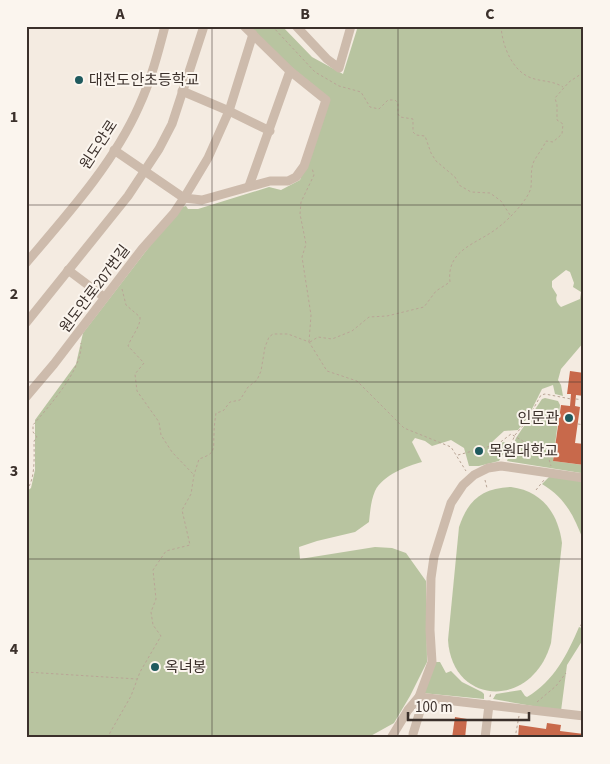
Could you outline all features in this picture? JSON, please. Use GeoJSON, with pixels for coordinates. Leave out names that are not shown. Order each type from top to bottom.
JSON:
{"type":"FeatureCollection","features":[{"type":"Feature","properties":{"kind":"street","name":"원도안로"},"geometry":{"type":"LineString","coordinates":[[26,263],[86,190],[114,150],[139,106],[153,69],[165,26]]}},
{"type":"Feature","properties":{"kind":"street","name":"원도안로207번길"},"geometry":{"type":"LineString","coordinates":[[26,323],[146,171],[172,124],[204,26]]}},
{"type":"Feature","properties":{"kind":"street"},"geometry":{"type":"LineString","coordinates":[[114,150],[184,198],[202,200],[249,186],[270,181],[288,181],[296,177],[308,156],[326,100],[290,71],[244,26]]}},
{"type":"Feature","properties":{"kind":"street"},"geometry":{"type":"LineString","coordinates":[[296,26],[304,30],[327,59],[339,68],[352,26]]}},
{"type":"Feature","properties":{"kind":"street","name":"원도안로207번길"},"geometry":{"type":"LineString","coordinates":[[26,397],[184,198],[208,158],[229,110],[253,34]]}},
{"type":"Feature","properties":{"kind":"street"},"geometry":{"type":"LineString","coordinates":[[249,186],[290,71]]}},
{"type":"Feature","properties":{"kind":"street"},"geometry":{"type":"LineString","coordinates":[[182,91],[229,110],[270,131]]}},
{"type":"Feature","properties":{"kind":"street"},"geometry":{"type":"LineString","coordinates":[[68,270],[104,297]]}},
{"type":"Feature","properties":{"kind":"street"},"geometry":{"type":"LineString","coordinates":[[413,734],[432,662],[430,630],[431,578],[434,556],[451,503],[463,485],[474,475],[488,468],[501,466],[584,478]]}},
{"type":"Feature","properties":{"kind":"street"},"geometry":{"type":"LineString","coordinates":[[391,738],[408,710],[422,697],[584,716]]}},
{"type":"Feature","properties":{"kind":"street"},"geometry":{"type":"LineString","coordinates":[[485,738],[489,705]]}},
{"type":"Feature","properties":{"kind":"path"},"geometry":{"type":"LineString","coordinates":[[272,26],[315,72],[339,86],[361,92],[370,107],[379,109],[388,100],[394,100],[398,103],[398,114],[400,117],[413,119],[413,132],[425,136],[436,161],[454,177],[459,185],[470,192],[490,193],[501,202],[510,216]]}},
{"type":"Feature","properties":{"kind":"path"},"geometry":{"type":"LineString","coordinates":[[501,26],[502,39],[510,59],[527,76],[555,82],[564,88]]}},
{"type":"Feature","properties":{"kind":"path"},"geometry":{"type":"LineString","coordinates":[[108,738],[161,636],[153,625],[151,612],[156,599],[153,570],[166,552],[190,546],[182,510],[191,494],[199,459],[212,451],[215,446],[216,413],[223,411],[230,402],[240,400],[248,387],[257,380],[269,337],[273,334],[288,334],[309,342],[318,337],[332,339],[352,331],[369,317],[387,316],[424,307],[436,291],[450,282],[450,264],[463,249],[499,228],[527,197],[531,189],[530,174],[535,160],[546,141],[553,142],[562,134],[564,124],[556,120],[556,98],[569,82],[584,72]]}},
{"type":"Feature","properties":{"kind":"path"},"geometry":{"type":"LineString","coordinates":[[308,156],[314,175],[301,202],[300,214],[306,244],[302,257],[311,315],[309,342],[327,371],[356,381],[404,428],[451,447],[468,475]]}},
{"type":"Feature","properties":{"kind":"path"},"geometry":{"type":"LineString","coordinates":[[123,286],[122,290],[126,305],[140,317],[140,322],[128,346],[144,363],[135,374],[137,391],[159,422],[161,435],[172,452],[194,475]]}},
{"type":"Feature","properties":{"kind":"path"},"geometry":{"type":"LineString","coordinates":[[26,490],[30,487],[32,479],[34,440],[37,437],[34,432],[34,425],[77,368],[82,350],[79,331]]}},
{"type":"Feature","properties":{"kind":"path"},"geometry":{"type":"LineString","coordinates":[[501,466],[515,435],[526,422],[543,394],[571,399]]}},
{"type":"Feature","properties":{"kind":"path"},"geometry":{"type":"LineString","coordinates":[[576,399],[584,400]]}},
{"type":"Feature","properties":{"kind":"path"},"geometry":{"type":"LineString","coordinates":[[578,424],[584,425]]}},
{"type":"Feature","properties":{"kind":"path"},"geometry":{"type":"LineString","coordinates":[[457,455],[498,444],[511,434],[548,456],[550,465]]}},
{"type":"Feature","properties":{"kind":"path"},"geometry":{"type":"LineString","coordinates":[[484,479],[487,488]]}},
{"type":"Feature","properties":{"kind":"path"},"geometry":{"type":"LineString","coordinates":[[536,490],[541,484]]}},
{"type":"Feature","properties":{"kind":"path"},"geometry":{"type":"LineString","coordinates":[[580,625],[584,627]]}},
{"type":"Feature","properties":{"kind":"path"},"geometry":{"type":"LineString","coordinates":[[26,672],[137,679]]}},
{"type":"Feature","properties":{"kind":"path"},"geometry":{"type":"LineString","coordinates":[[534,704],[553,689],[566,673]]}},
{"type":"Feature","properties":{"kind":"path"},"geometry":{"type":"LineString","coordinates":[[515,738],[519,716]]}},
{"type":"Feature","properties":{"kind":"green space"},"geometry":{"type":"Polygon","coordinates":[[[248,26],[282,26],[312,57],[343,74],[358,26],[584,26],[584,342],[561,369],[558,380],[563,396],[555,394],[553,385],[542,389],[528,417],[518,430],[504,431],[492,442],[496,447],[503,442],[509,444],[499,461],[479,466],[469,466],[464,448],[451,440],[432,446],[425,441],[415,438],[412,442],[422,462],[396,472],[379,485],[373,498],[369,522],[355,532],[299,547],[300,559],[375,547],[392,548],[406,553],[426,581],[427,662],[394,723],[367,738],[26,738],[26,492],[31,488],[35,470],[35,420],[76,364],[83,333],[179,208],[186,206],[188,209],[198,209],[269,187],[281,190],[300,180],[326,98],[311,87],[248,26]],[[566,270],[552,281],[552,287],[561,307],[580,299],[581,292],[573,287],[574,283],[570,272],[566,270]]]}},
{"type":"Feature","properties":{"kind":"green space"},"geometry":{"type":"Polygon","coordinates":[[[542,399],[558,401],[560,405],[553,461],[583,465],[581,473],[507,461],[516,438],[542,399]]]}},
{"type":"Feature","properties":{"kind":"green space"},"geometry":{"type":"Polygon","coordinates":[[[551,475],[584,479],[584,542],[564,502],[542,484],[551,475]]]}},
{"type":"Feature","properties":{"kind":"green space"},"geometry":{"type":"Polygon","coordinates":[[[511,487],[531,493],[547,505],[557,522],[562,543],[551,643],[541,665],[527,680],[511,689],[494,691],[477,688],[463,678],[453,662],[448,640],[459,527],[467,509],[478,497],[492,490],[511,487]]]}},
{"type":"Feature","properties":{"kind":"green space"},"geometry":{"type":"Polygon","coordinates":[[[579,627],[584,629],[584,638],[567,665],[561,711],[493,699],[496,694],[521,690],[527,697],[536,691],[559,666],[570,648],[579,627]]]}},
{"type":"Feature","properties":{"kind":"green space"},"geometry":{"type":"Polygon","coordinates":[[[436,662],[440,662],[446,673],[451,671],[462,682],[482,692],[484,699],[422,693],[436,662]]]}},
{"type":"Feature","properties":{"kind":"building","name":"인문관"},"geometry":{"type":"Polygon","coordinates":[[[570,371],[584,373],[584,396],[576,395],[575,406],[580,407],[575,443],[584,444],[584,465],[553,461],[561,405],[570,406],[571,394],[567,394],[570,371]]]}},
{"type":"Feature","properties":{"kind":"building"},"geometry":{"type":"Polygon","coordinates":[[[455,717],[467,719],[465,738],[452,738],[455,717]]]}},
{"type":"Feature","properties":{"kind":"building"},"geometry":{"type":"Polygon","coordinates":[[[547,723],[561,725],[560,731],[584,734],[584,738],[518,738],[519,725],[546,729],[547,723]]]}},
{"type":"Feature","properties":{"kind":"place","name":"대전도안초등학교"},"geometry":{"type":"Point","coordinates":[79,80]}},
{"type":"Feature","properties":{"kind":"place","name":"인문관"},"geometry":{"type":"Point","coordinates":[569,418]}},
{"type":"Feature","properties":{"kind":"place","name":"목원대학교"},"geometry":{"type":"Point","coordinates":[479,451]}},
{"type":"Feature","properties":{"kind":"place","name":"옥녀봉"},"geometry":{"type":"Point","coordinates":[155,667]}}]}
